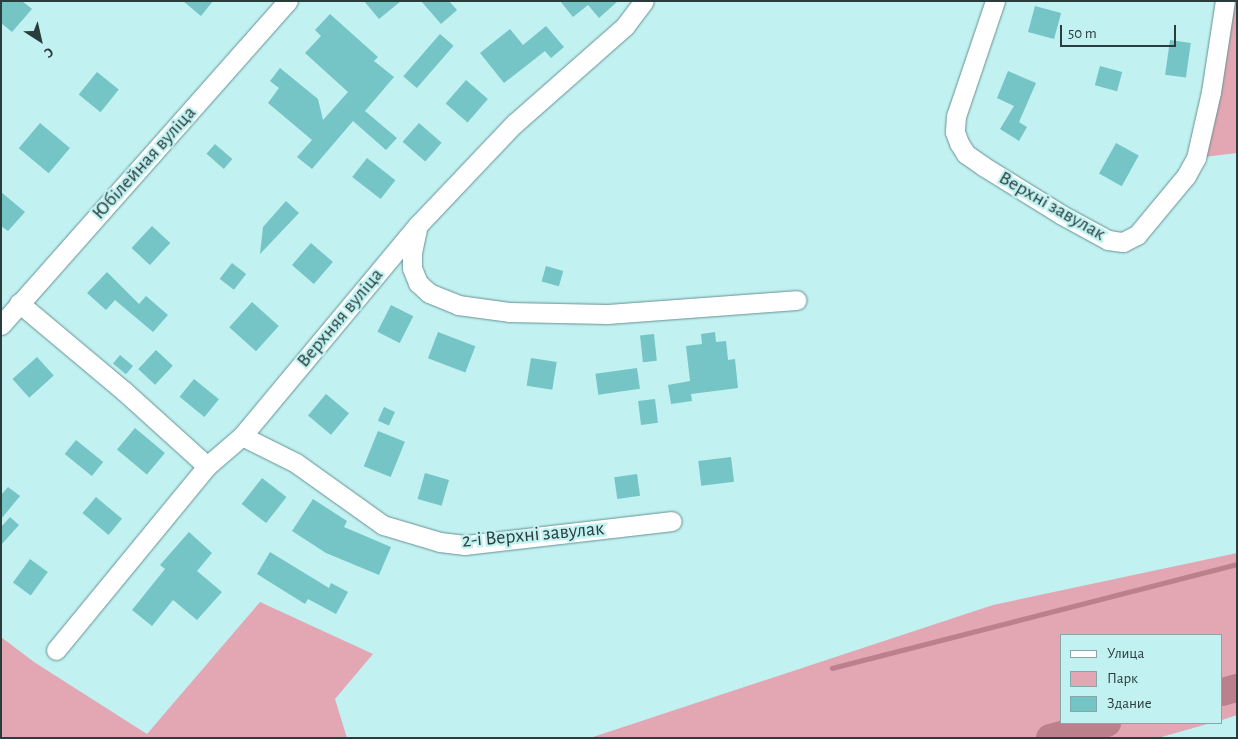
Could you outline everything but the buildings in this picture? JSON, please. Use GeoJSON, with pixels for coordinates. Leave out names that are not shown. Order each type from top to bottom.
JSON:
{"type":"FeatureCollection","features":[{"type":"Feature","properties":{"kind":"street","name":"Юбілейная вуліца"},"geometry":{"type":"LineString","coordinates":[[1,325],[288,1]]}},
{"type":"Feature","properties":{"kind":"street","name":"Верхні завулак"},"geometry":{"type":"LineString","coordinates":[[995,1],[956,116],[955,132],[959,143],[966,154],[983,166],[1062,215],[1108,240],[1123,242],[1137,235],[1186,176],[1196,158],[1210,101],[1225,1]]}},
{"type":"Feature","properties":{"kind":"street","name":"Верхняя вуліца"},"geometry":{"type":"LineString","coordinates":[[56,650],[207,466],[242,436],[418,226],[514,124],[619,32],[643,2]]}},
{"type":"Feature","properties":{"kind":"street"},"geometry":{"type":"LineString","coordinates":[[418,226],[412,252],[412,268],[418,283],[428,293],[458,305],[509,312],[607,314],[796,300]]}},
{"type":"Feature","properties":{"kind":"street"},"geometry":{"type":"LineString","coordinates":[[19,303],[124,391],[207,466]]}},
{"type":"Feature","properties":{"kind":"street","name":"2-і Верхні завулак"},"geometry":{"type":"LineString","coordinates":[[242,436],[296,463],[383,525],[440,542],[465,544],[672,521]]}},
{"type":"Feature","properties":{"kind":"green space"},"geometry":{"type":"Polygon","coordinates":[[[1225,1],[1237,1],[1237,153],[1196,158],[1225,1]]]}},
{"type":"Feature","properties":{"kind":"green space"},"geometry":{"type":"Polygon","coordinates":[[[1237,553],[1237,715],[1223,720],[1223,634],[1060,634],[1060,724],[1207,724],[1158,738],[590,738],[993,605],[1237,553]]]}},
{"type":"Feature","properties":{"kind":"green space"},"geometry":{"type":"Polygon","coordinates":[[[260,602],[373,654],[335,699],[347,738],[1,738],[1,637],[34,662],[147,734],[260,602]]]}},
{"type":"Feature","properties":{"kind":"waterway"},"geometry":{"type":"LineString","coordinates":[[832,668],[1237,564]]}},
{"type":"Feature","properties":{"kind":"waterway"},"geometry":{"type":"LineString","coordinates":[[1223,692],[1237,688]]}},
{"type":"Feature","properties":{"kind":"waterway"},"geometry":{"type":"LineString","coordinates":[[1050,738],[1103,724]]}}]}
